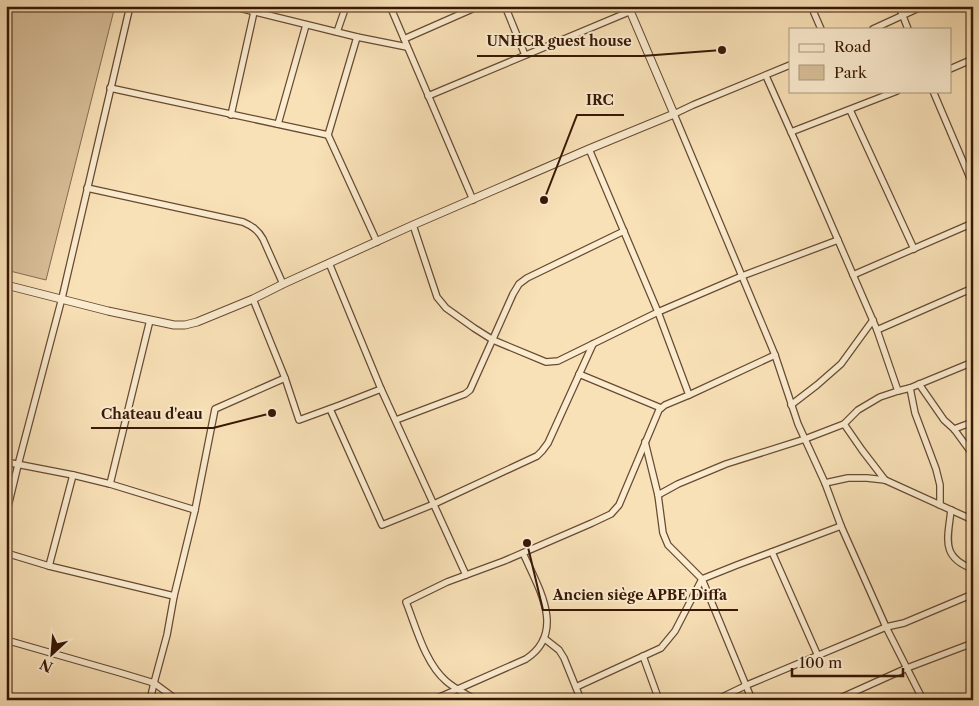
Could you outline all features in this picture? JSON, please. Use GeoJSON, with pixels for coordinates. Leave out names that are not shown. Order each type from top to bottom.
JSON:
{"type":"FeatureCollection","features":[{"type":"Feature","properties":{"kind":"street"},"geometry":{"type":"LineString","coordinates":[[7,512],[62,298],[130,6]]}},
{"type":"Feature","properties":{"kind":"street"},"geometry":{"type":"LineString","coordinates":[[232,6],[357,37],[407,47]]}},
{"type":"Feature","properties":{"kind":"street"},"geometry":{"type":"LineString","coordinates":[[337,32],[346,6]]}},
{"type":"Feature","properties":{"kind":"street"},"geometry":{"type":"LineString","coordinates":[[390,6],[473,200]]}},
{"type":"Feature","properties":{"kind":"street"},"geometry":{"type":"LineString","coordinates":[[404,39],[479,6]]}},
{"type":"Feature","properties":{"kind":"street"},"geometry":{"type":"LineString","coordinates":[[504,6],[525,55]]}},
{"type":"Feature","properties":{"kind":"street"},"geometry":{"type":"LineString","coordinates":[[811,6],[820,28]]}},
{"type":"Feature","properties":{"kind":"street"},"geometry":{"type":"LineString","coordinates":[[899,6],[908,28]]}},
{"type":"Feature","properties":{"kind":"street"},"geometry":{"type":"LineString","coordinates":[[876,28],[923,6]]}},
{"type":"Feature","properties":{"kind":"street"},"geometry":{"type":"LineString","coordinates":[[428,96],[630,9],[775,356],[791,405],[825,483],[841,526],[886,627],[923,700]]}},
{"type":"Feature","properties":{"kind":"street"},"geometry":{"type":"LineString","coordinates":[[231,115],[254,12]]}},
{"type":"Feature","properties":{"kind":"street"},"geometry":{"type":"LineString","coordinates":[[278,124],[306,25]]}},
{"type":"Feature","properties":{"kind":"street"},"geometry":{"type":"LineString","coordinates":[[357,37],[328,135],[377,242]]}},
{"type":"Feature","properties":{"kind":"street"},"geometry":{"type":"LineString","coordinates":[[952,68],[973,59]]}},
{"type":"Feature","properties":{"kind":"street"},"geometry":{"type":"LineString","coordinates":[[6,285],[108,311],[174,325],[197,322],[252,299],[413,225],[674,114],[693,104],[789,65]]}},
{"type":"Feature","properties":{"kind":"street"},"geometry":{"type":"LineString","coordinates":[[766,76],[873,320],[898,390]]}},
{"type":"Feature","properties":{"kind":"street"},"geometry":{"type":"LineString","coordinates":[[110,88],[328,135]]}},
{"type":"Feature","properties":{"kind":"street"},"geometry":{"type":"LineString","coordinates":[[791,132],[895,92]]}},
{"type":"Feature","properties":{"kind":"street"},"geometry":{"type":"LineString","coordinates":[[933,92],[973,185]]}},
{"type":"Feature","properties":{"kind":"street"},"geometry":{"type":"LineString","coordinates":[[850,110],[914,249]]}},
{"type":"Feature","properties":{"kind":"street"},"geometry":{"type":"LineString","coordinates":[[589,149],[658,312],[689,395]]}},
{"type":"Feature","properties":{"kind":"street"},"geometry":{"type":"LineString","coordinates":[[87,188],[249,225],[259,232],[263,238],[283,284]]}},
{"type":"Feature","properties":{"kind":"street"},"geometry":{"type":"LineString","coordinates":[[853,275],[973,223]]}},
{"type":"Feature","properties":{"kind":"street"},"geometry":{"type":"LineString","coordinates":[[413,225],[437,297],[446,308],[493,340],[546,362],[558,361],[658,312],[742,276],[838,240]]}},
{"type":"Feature","properties":{"kind":"street"},"geometry":{"type":"LineString","coordinates":[[396,420],[465,394],[470,390],[519,284],[527,278],[624,231]]}},
{"type":"Feature","properties":{"kind":"street"},"geometry":{"type":"LineString","coordinates":[[329,263],[381,388],[466,575]]}},
{"type":"Feature","properties":{"kind":"street"},"geometry":{"type":"LineString","coordinates":[[877,330],[973,288]]}},
{"type":"Feature","properties":{"kind":"street"},"geometry":{"type":"LineString","coordinates":[[252,299],[285,378],[299,420],[381,388]]}},
{"type":"Feature","properties":{"kind":"street"},"geometry":{"type":"LineString","coordinates":[[110,484],[150,320]]}},
{"type":"Feature","properties":{"kind":"street"},"geometry":{"type":"LineString","coordinates":[[791,405],[817,386],[841,364],[873,320]]}},
{"type":"Feature","properties":{"kind":"street"},"geometry":{"type":"LineString","coordinates":[[330,409],[382,526],[537,456],[548,443],[593,344]]}},
{"type":"Feature","properties":{"kind":"street"},"geometry":{"type":"LineString","coordinates":[[476,700],[445,680],[433,665],[406,602],[447,582],[504,561],[611,514],[619,504],[661,408],[775,356]]}},
{"type":"Feature","properties":{"kind":"street"},"geometry":{"type":"LineString","coordinates":[[658,495],[678,484],[726,464],[844,424],[858,410],[880,397],[898,390],[910,388],[973,362]]}},
{"type":"Feature","properties":{"kind":"street"},"geometry":{"type":"LineString","coordinates":[[579,374],[661,408]]}},
{"type":"Feature","properties":{"kind":"street"},"geometry":{"type":"LineString","coordinates":[[150,700],[195,510],[214,409],[285,378]]}},
{"type":"Feature","properties":{"kind":"street"},"geometry":{"type":"LineString","coordinates":[[919,384],[944,420],[954,429],[973,455]]}},
{"type":"Feature","properties":{"kind":"street"},"geometry":{"type":"LineString","coordinates":[[910,388],[915,413],[936,469],[940,485],[940,505]]}},
{"type":"Feature","properties":{"kind":"street"},"geometry":{"type":"LineString","coordinates":[[954,429],[973,422]]}},
{"type":"Feature","properties":{"kind":"street"},"geometry":{"type":"LineString","coordinates":[[844,424],[885,480]]}},
{"type":"Feature","properties":{"kind":"street"},"geometry":{"type":"LineString","coordinates":[[645,442],[658,495],[663,533],[668,545],[702,579],[752,700]]}},
{"type":"Feature","properties":{"kind":"street"},"geometry":{"type":"LineString","coordinates":[[6,462],[110,484],[195,510]]}},
{"type":"Feature","properties":{"kind":"street"},"geometry":{"type":"LineString","coordinates":[[49,566],[73,475]]}},
{"type":"Feature","properties":{"kind":"street"},"geometry":{"type":"LineString","coordinates":[[825,483],[848,478],[885,480],[973,520]]}},
{"type":"Feature","properties":{"kind":"street"},"geometry":{"type":"LineString","coordinates":[[951,510],[948,539],[950,553],[957,560],[973,569]]}},
{"type":"Feature","properties":{"kind":"street"},"geometry":{"type":"LineString","coordinates":[[576,687],[661,648],[671,636],[702,579],[841,526]]}},
{"type":"Feature","properties":{"kind":"street"},"geometry":{"type":"LineString","coordinates":[[772,552],[818,656]]}},
{"type":"Feature","properties":{"kind":"street"},"geometry":{"type":"LineString","coordinates":[[6,553],[49,566],[174,596]]}},
{"type":"Feature","properties":{"kind":"street"},"geometry":{"type":"LineString","coordinates":[[433,700],[526,659],[535,654],[545,639],[548,627],[547,613],[543,598],[523,553]]}},
{"type":"Feature","properties":{"kind":"street"},"geometry":{"type":"LineString","coordinates":[[716,700],[747,685],[886,627],[904,623],[973,594]]}},
{"type":"Feature","properties":{"kind":"street"},"geometry":{"type":"LineString","coordinates":[[545,639],[559,650],[564,658],[581,700]]}},
{"type":"Feature","properties":{"kind":"street"},"geometry":{"type":"LineString","coordinates":[[6,640],[154,683],[177,700]]}},
{"type":"Feature","properties":{"kind":"street"},"geometry":{"type":"LineString","coordinates":[[836,700],[906,668],[973,643]]}},
{"type":"Feature","properties":{"kind":"street"},"geometry":{"type":"LineString","coordinates":[[643,656],[659,700]]}},
{"type":"Feature","properties":{"kind":"green space"},"geometry":{"type":"Polygon","coordinates":[[[6,6],[115,6],[46,280],[6,270],[6,6]]]}},
{"type":"Feature","properties":{"kind":"place","name":"UNHCR guest house"},"geometry":{"type":"Point","coordinates":[722,50]}},
{"type":"Feature","properties":{"kind":"place","name":"IRC"},"geometry":{"type":"Point","coordinates":[544,200]}},
{"type":"Feature","properties":{"kind":"place","name":"Chateau d'eau"},"geometry":{"type":"Point","coordinates":[272,413]}},
{"type":"Feature","properties":{"kind":"place","name":"Ancien siège APBE Diffa"},"geometry":{"type":"Point","coordinates":[527,543]}}]}
